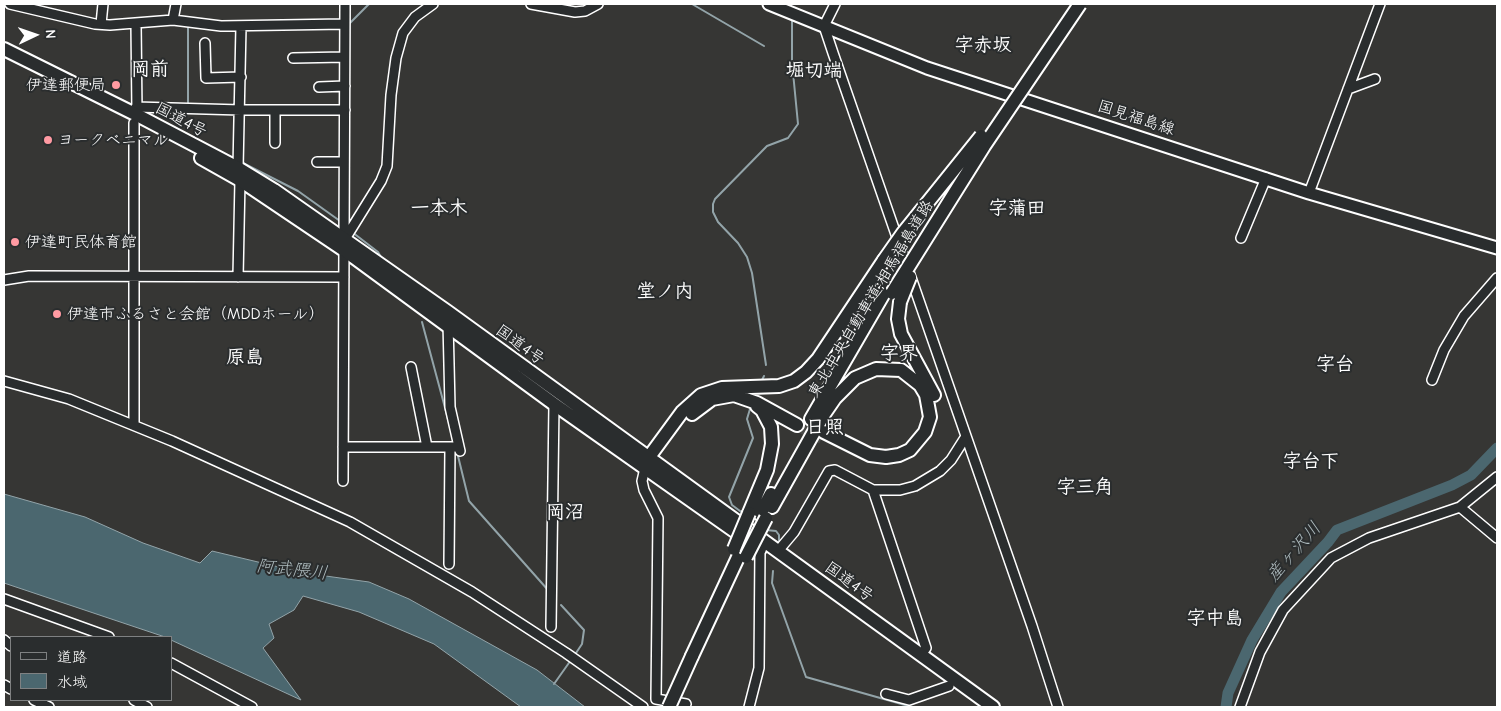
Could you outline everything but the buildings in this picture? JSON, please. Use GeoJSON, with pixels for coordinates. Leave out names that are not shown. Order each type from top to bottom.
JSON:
{"type":"FeatureCollection","features":[{"type":"Feature","properties":{"kind":"highway","name":"東北中央自動車道;相馬福島道路"},"geometry":{"type":"LineString","coordinates":[[681,706],[698,642],[740,553],[812,418],[893,294],[982,141],[1072,4]]}},
{"type":"Feature","properties":{"kind":"highway","name":"東北中央自動車道;相馬福島道路"},"geometry":{"type":"LineString","coordinates":[[982,141],[1080,4]]}},
{"type":"Feature","properties":{"kind":"highway","name":"国道4号"},"geometry":{"type":"LineString","coordinates":[[4,49],[136,115],[239,174],[448,312],[949,686],[980,707]]}},
{"type":"Feature","properties":{"kind":"highway","name":"国道4号"},"geometry":{"type":"LineString","coordinates":[[4,58],[136,115]]}},
{"type":"Feature","properties":{"kind":"highway"},"geometry":{"type":"LineString","coordinates":[[650,463],[682,412],[695,399],[715,389],[779,386],[794,381],[806,372],[818,359],[903,233],[982,141]]}},
{"type":"Feature","properties":{"kind":"highway"},"geometry":{"type":"LineString","coordinates":[[740,553],[762,513],[824,414],[839,392],[855,378],[876,369],[901,370],[920,385],[926,395],[930,417],[926,432],[910,450],[886,457],[870,455],[823,435],[859,458],[886,464],[912,457],[930,439],[937,416],[936,399],[901,334],[893,294],[922,255],[982,141]]}},
{"type":"Feature","properties":{"kind":"highway","name":"国道4号"},"geometry":{"type":"LineString","coordinates":[[345,244],[448,326],[554,404],[650,463]]}},
{"type":"Feature","properties":{"kind":"highway"},"geometry":{"type":"LineString","coordinates":[[650,463],[700,406],[719,396],[734,395],[747,399],[799,422],[756,395],[736,387]]}},
{"type":"Feature","properties":{"kind":"highway"},"geometry":{"type":"LineString","coordinates":[[747,399],[762,410],[773,435],[762,513]]}},
{"type":"Feature","properties":{"kind":"highway","name":"国道4号"},"geometry":{"type":"LineString","coordinates":[[762,545],[778,551],[993,707]]}},
{"type":"Feature","properties":{"kind":"highway","name":"東北中央自動車道;相馬福島道路"},"geometry":{"type":"LineString","coordinates":[[670,707],[695,657],[740,553]]}},
{"type":"Feature","properties":{"kind":"main road","name":"国見福島線"},"geometry":{"type":"LineString","coordinates":[[769,4],[927,68],[1309,193],[1497,248]]}},
{"type":"Feature","properties":{"kind":"street"},"geometry":{"type":"LineString","coordinates":[[10,4],[101,24],[173,20],[241,26],[344,24]]}},
{"type":"Feature","properties":{"kind":"street"},"geometry":{"type":"LineString","coordinates":[[101,24],[103,4]]}},
{"type":"Feature","properties":{"kind":"street"},"geometry":{"type":"LineString","coordinates":[[173,20],[176,4]]}},
{"type":"Feature","properties":{"kind":"street"},"geometry":{"type":"LineString","coordinates":[[343,481],[345,4]]}},
{"type":"Feature","properties":{"kind":"street"},"geometry":{"type":"LineString","coordinates":[[345,244],[381,181],[387,166],[391,95],[396,58],[403,33],[415,17],[433,4]]}},
{"type":"Feature","properties":{"kind":"street"},"geometry":{"type":"LineString","coordinates":[[531,4],[575,12],[585,11],[598,4]]}},
{"type":"Feature","properties":{"kind":"street"},"geometry":{"type":"LineString","coordinates":[[834,4],[824,26],[965,438],[1032,626],[1058,707]]}},
{"type":"Feature","properties":{"kind":"street"},"geometry":{"type":"LineString","coordinates":[[1309,193],[1380,4]]}},
{"type":"Feature","properties":{"kind":"street"},"geometry":{"type":"LineString","coordinates":[[134,426],[136,23]]}},
{"type":"Feature","properties":{"kind":"street"},"geometry":{"type":"LineString","coordinates":[[238,277],[241,26]]}},
{"type":"Feature","properties":{"kind":"street"},"geometry":{"type":"LineString","coordinates":[[206,42],[206,78],[241,77]]}},
{"type":"Feature","properties":{"kind":"street"},"geometry":{"type":"LineString","coordinates":[[294,58],[344,57]]}},
{"type":"Feature","properties":{"kind":"street"},"geometry":{"type":"LineString","coordinates":[[1348,89],[1375,80]]}},
{"type":"Feature","properties":{"kind":"street"},"geometry":{"type":"LineString","coordinates":[[319,87],[345,86]]}},
{"type":"Feature","properties":{"kind":"street"},"geometry":{"type":"LineString","coordinates":[[136,115],[241,109],[345,110]]}},
{"type":"Feature","properties":{"kind":"street"},"geometry":{"type":"LineString","coordinates":[[275,110],[275,143]]}},
{"type":"Feature","properties":{"kind":"street"},"geometry":{"type":"LineString","coordinates":[[317,162],[344,162]]}},
{"type":"Feature","properties":{"kind":"street"},"geometry":{"type":"LineString","coordinates":[[1241,238],[1266,178]]}},
{"type":"Feature","properties":{"kind":"street"},"geometry":{"type":"LineString","coordinates":[[4,280],[29,276],[344,277]]}},
{"type":"Feature","properties":{"kind":"street"},"geometry":{"type":"LineString","coordinates":[[1432,380],[1444,350],[1464,316],[1497,278]]}},
{"type":"Feature","properties":{"kind":"street"},"geometry":{"type":"LineString","coordinates":[[448,312],[450,407],[456,448],[449,564]]}},
{"type":"Feature","properties":{"kind":"street"},"geometry":{"type":"LineString","coordinates":[[411,367],[428,447]]}},
{"type":"Feature","properties":{"kind":"street"},"geometry":{"type":"LineString","coordinates":[[4,381],[69,399],[350,522],[442,574],[570,656],[643,707]]}},
{"type":"Feature","properties":{"kind":"street"},"geometry":{"type":"LineString","coordinates":[[551,627],[554,404]]}},
{"type":"Feature","properties":{"kind":"street"},"geometry":{"type":"LineString","coordinates":[[778,551],[794,532],[829,470],[835,470],[873,490],[900,490],[927,480],[940,471],[951,460],[965,438]]}},
{"type":"Feature","properties":{"kind":"street"},"geometry":{"type":"LineString","coordinates":[[343,447],[456,448]]}},
{"type":"Feature","properties":{"kind":"street"},"geometry":{"type":"LineString","coordinates":[[650,463],[642,481],[644,490],[658,518],[656,700],[681,706]]}},
{"type":"Feature","properties":{"kind":"street"},"geometry":{"type":"LineString","coordinates":[[1240,707],[1260,652],[1283,610],[1331,558],[1369,538],[1460,507],[1497,477]]}},
{"type":"Feature","properties":{"kind":"street"},"geometry":{"type":"LineString","coordinates":[[873,490],[926,648],[921,655]]}},
{"type":"Feature","properties":{"kind":"street"},"geometry":{"type":"LineString","coordinates":[[1460,507],[1497,538]]}},
{"type":"Feature","properties":{"kind":"street"},"geometry":{"type":"LineString","coordinates":[[749,707],[759,668],[762,545]]}},
{"type":"Feature","properties":{"kind":"street"},"geometry":{"type":"LineString","coordinates":[[4,599],[106,636]]}},
{"type":"Feature","properties":{"kind":"street"},"geometry":{"type":"LineString","coordinates":[[172,665],[252,707]]}},
{"type":"Feature","properties":{"kind":"street"},"geometry":{"type":"LineString","coordinates":[[886,694],[909,700],[949,686]]}},
{"type":"Feature","properties":{"kind":"street"},"geometry":{"type":"LineString","coordinates":[[36,701],[49,707]]}},
{"type":"Feature","properties":{"kind":"street"},"geometry":{"type":"LineString","coordinates":[[136,701],[147,707]]}},
{"type":"Feature","properties":{"kind":"water"},"geometry":{"type":"Polygon","coordinates":[[[4,494],[85,517],[143,543],[200,563],[212,551],[304,573],[369,582],[409,599],[537,670],[585,707],[521,707],[434,644],[359,612],[303,596],[294,610],[269,624],[274,638],[263,648],[301,700],[172,640],[172,636],[162,636],[4,583],[4,494]]]}},
{"type":"Feature","properties":{"kind":"waterway"},"geometry":{"type":"LineString","coordinates":[[350,23],[369,4]]}},
{"type":"Feature","properties":{"kind":"waterway"},"geometry":{"type":"LineString","coordinates":[[692,4],[764,46]]}},
{"type":"Feature","properties":{"kind":"waterway"},"geometry":{"type":"LineString","coordinates":[[766,365],[752,273],[747,257],[738,243],[718,222],[713,212],[713,204],[715,199],[767,146],[788,138],[798,124],[792,62],[792,18]]}},
{"type":"Feature","properties":{"kind":"waterway"},"geometry":{"type":"LineString","coordinates":[[188,28],[188,106]]}},
{"type":"Feature","properties":{"kind":"waterway"},"geometry":{"type":"LineString","coordinates":[[241,162],[298,191],[340,221]]}},
{"type":"Feature","properties":{"kind":"waterway"},"geometry":{"type":"LineString","coordinates":[[352,232],[378,252],[381,257]]}},
{"type":"Feature","properties":{"kind":"waterway"},"geometry":{"type":"LineString","coordinates":[[422,322],[452,434]]}},
{"type":"Feature","properties":{"kind":"waterway"},"geometry":{"type":"LineString","coordinates":[[762,380],[764,376]]}},
{"type":"Feature","properties":{"kind":"waterway"},"geometry":{"type":"LineString","coordinates":[[744,514],[732,505],[729,497],[753,438],[747,419],[750,409]]}},
{"type":"Feature","properties":{"kind":"waterway","name":"産ヶ沢川"},"geometry":{"type":"LineString","coordinates":[[1226,707],[1228,693],[1252,640],[1281,592],[1337,530],[1452,485],[1471,475],[1497,448]]}},
{"type":"Feature","properties":{"kind":"waterway"},"geometry":{"type":"LineString","coordinates":[[458,456],[469,501],[548,590]]}},
{"type":"Feature","properties":{"kind":"waterway"},"geometry":{"type":"LineString","coordinates":[[766,530],[776,531],[779,535],[779,541]]}},
{"type":"Feature","properties":{"kind":"waterway"},"geometry":{"type":"LineString","coordinates":[[773,571],[772,583],[806,677],[912,707]]}},
{"type":"Feature","properties":{"kind":"waterway"},"geometry":{"type":"LineString","coordinates":[[561,605],[584,630],[582,644],[574,656]]}},
{"type":"Feature","properties":{"kind":"waterway"},"geometry":{"type":"LineString","coordinates":[[554,684],[571,660]]}},
{"type":"Feature","properties":{"kind":"tunnel"},"geometry":{"type":"LineString","coordinates":[[797,425],[822,438]]}},
{"type":"Feature","properties":{"kind":"place","name":"伊達郵便局"},"geometry":{"type":"Point","coordinates":[116,85]}},
{"type":"Feature","properties":{"kind":"place","name":"ヨークベニマル"},"geometry":{"type":"Point","coordinates":[48,140]}},
{"type":"Feature","properties":{"kind":"place","name":"伊達町民体育館"},"geometry":{"type":"Point","coordinates":[15,242]}},
{"type":"Feature","properties":{"kind":"place","name":"伊達市ふるさと会館（MDDホール）"},"geometry":{"type":"Point","coordinates":[57,314]}},
{"type":"Feature","properties":{"kind":"district","name":"字赤坂"},"geometry":{"type":"Point","coordinates":[983,46]}},
{"type":"Feature","properties":{"kind":"district","name":"岡前"},"geometry":{"type":"Point","coordinates":[150,70]}},
{"type":"Feature","properties":{"kind":"district","name":"堀切端"},"geometry":{"type":"Point","coordinates":[814,71]}},
{"type":"Feature","properties":{"kind":"district","name":"一本木"},"geometry":{"type":"Point","coordinates":[439,209]}},
{"type":"Feature","properties":{"kind":"district","name":"字蒲田"},"geometry":{"type":"Point","coordinates":[1017,209]}},
{"type":"Feature","properties":{"kind":"district","name":"堂ノ内"},"geometry":{"type":"Point","coordinates":[665,292]}},
{"type":"Feature","properties":{"kind":"district","name":"字界"},"geometry":{"type":"Point","coordinates":[899,354]}},
{"type":"Feature","properties":{"kind":"district","name":"原島"},"geometry":{"type":"Point","coordinates":[245,358]}},
{"type":"Feature","properties":{"kind":"district","name":"字台"},"geometry":{"type":"Point","coordinates":[1335,365]}},
{"type":"Feature","properties":{"kind":"district","name":"日照"},"geometry":{"type":"Point","coordinates":[825,428]}},
{"type":"Feature","properties":{"kind":"district","name":"字台下"},"geometry":{"type":"Point","coordinates":[1311,462]}},
{"type":"Feature","properties":{"kind":"district","name":"字三角"},"geometry":{"type":"Point","coordinates":[1085,488]}},
{"type":"Feature","properties":{"kind":"district","name":"岡沼"},"geometry":{"type":"Point","coordinates":[565,513]}},
{"type":"Feature","properties":{"kind":"district","name":"字中島"},"geometry":{"type":"Point","coordinates":[1215,619]}},
{"type":"Feature","properties":{"kind":"water label","name":"阿武隈川"},"geometry":{"type":"Point","coordinates":[292,570]}}]}
